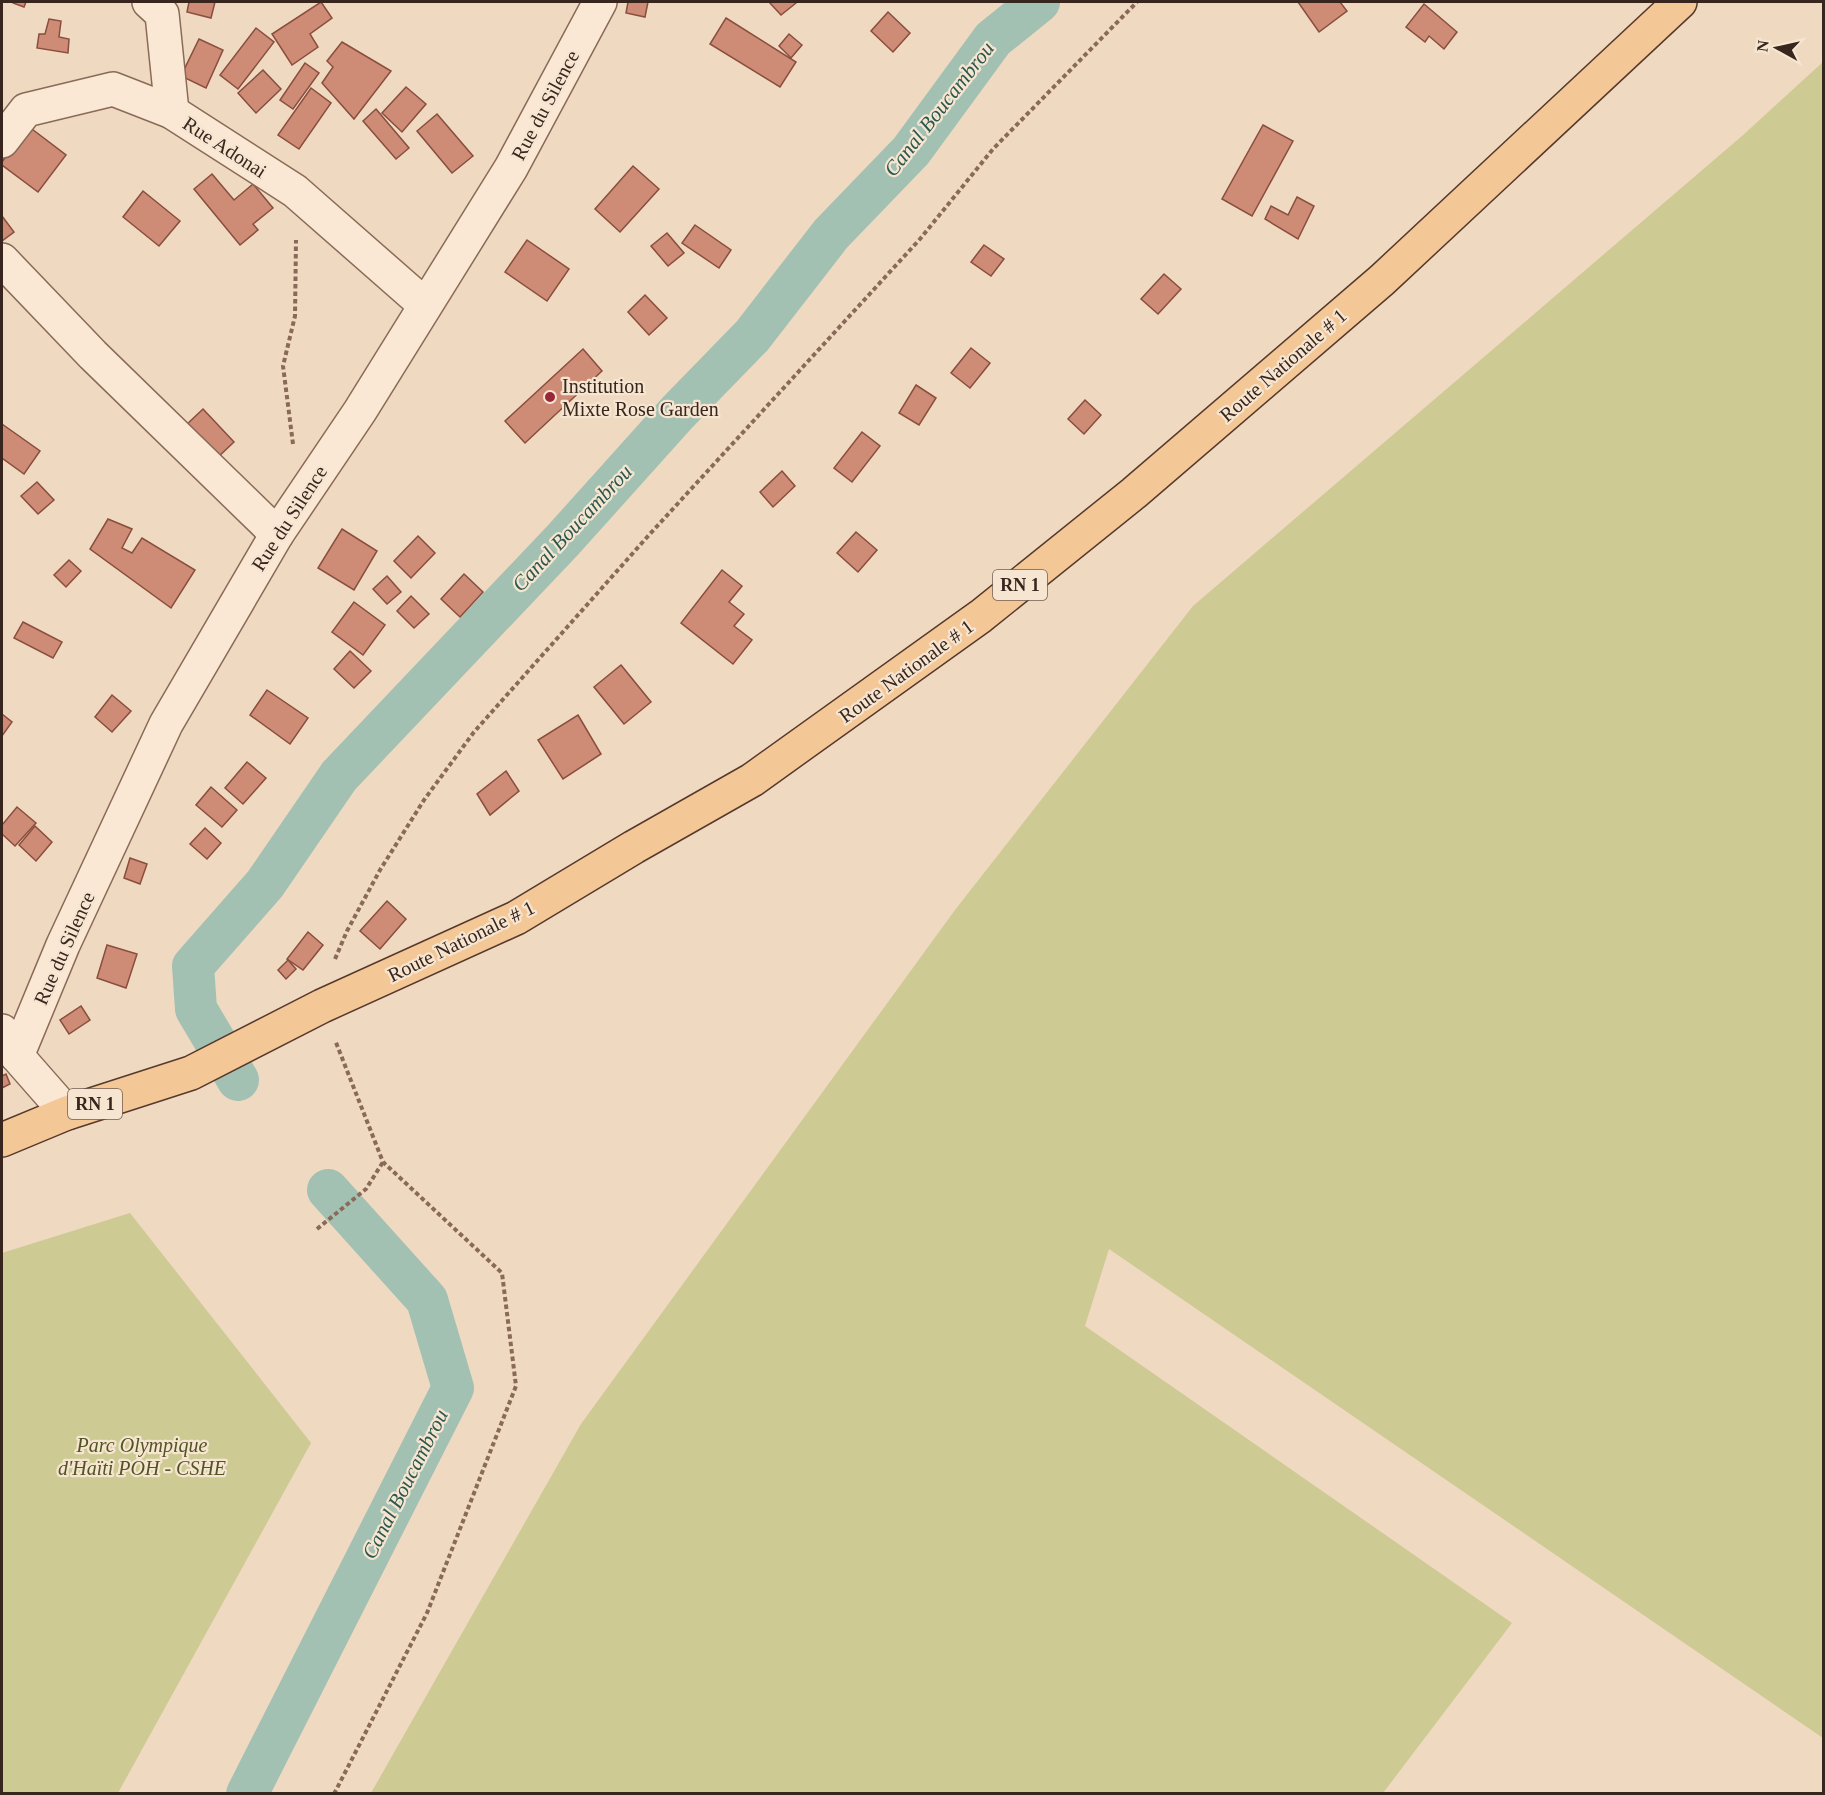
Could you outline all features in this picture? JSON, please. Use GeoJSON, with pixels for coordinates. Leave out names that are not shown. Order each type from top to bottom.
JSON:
{"type":"FeatureCollection","features":[{"type":"Feature","properties":{"kind":"main road","name":"Route Nationale # 1"},"geometry":{"type":"LineString","coordinates":[[2,1140],[68,1113],[191,1073],[322,1006],[516,918],[752,780],[972,623],[1134,493],[1382,280],[1680,2]]}},
{"type":"Feature","properties":{"kind":"street"},"geometry":{"type":"LineString","coordinates":[[149,2],[162,14],[172,112]]}},
{"type":"Feature","properties":{"kind":"street","name":"Rue du Silence"},"geometry":{"type":"LineString","coordinates":[[9,1043],[63,945],[166,724],[277,534],[360,411],[511,168],[600,2]]}},
{"type":"Feature","properties":{"kind":"street","name":"Rue Adonai"},"geometry":{"type":"LineString","coordinates":[[2,141],[26,110],[113,89],[172,112],[295,191],[425,305]]}},
{"type":"Feature","properties":{"kind":"street"},"geometry":{"type":"LineString","coordinates":[[2,260],[93,355],[277,534]]}},
{"type":"Feature","properties":{"kind":"street"},"geometry":{"type":"LineString","coordinates":[[9,1043],[68,1113]]}},
{"type":"Feature","properties":{"kind":"path"},"geometry":{"type":"LineString","coordinates":[[295,191],[295,316],[283,366],[302,498]]}},
{"type":"Feature","properties":{"kind":"path"},"geometry":{"type":"LineString","coordinates":[[317,1229],[366,1189],[383,1162]]}},
{"type":"Feature","properties":{"kind":"green space"},"geometry":{"type":"Polygon","coordinates":[[[1823,62],[1823,1738],[1109,1249],[1085,1326],[1512,1623],[1383,1793],[371,1793],[581,1424],[955,910],[1193,606],[1742,136],[1823,62]]]}},
{"type":"Feature","properties":{"kind":"green space","name":"Parc Olympique d'Haïti POH - CSHE"},"geometry":{"type":"Polygon","coordinates":[[[130,1213],[311,1443],[118,1793],[2,1793],[2,1253],[130,1213]]]}},
{"type":"Feature","properties":{"kind":"building"},"geometry":{"type":"Polygon","coordinates":[[[13,2],[26,2],[24,7],[13,2]]]}},
{"type":"Feature","properties":{"kind":"building"},"geometry":{"type":"Polygon","coordinates":[[[189,2],[215,2],[211,18],[187,12],[189,2]]]}},
{"type":"Feature","properties":{"kind":"building"},"geometry":{"type":"Polygon","coordinates":[[[321,2],[332,18],[310,34],[318,47],[292,65],[272,34],[321,2]]]}},
{"type":"Feature","properties":{"kind":"building"},"geometry":{"type":"Polygon","coordinates":[[[628,2],[648,2],[645,17],[626,13],[628,2]]]}},
{"type":"Feature","properties":{"kind":"building"},"geometry":{"type":"Polygon","coordinates":[[[769,2],[795,2],[796,3],[781,15],[769,2]]]}},
{"type":"Feature","properties":{"kind":"building"},"geometry":{"type":"Polygon","coordinates":[[[1298,2],[1340,2],[1347,11],[1319,32],[1298,2]]]}},
{"type":"Feature","properties":{"kind":"building"},"geometry":{"type":"Polygon","coordinates":[[[1424,4],[1457,32],[1444,49],[1429,36],[1425,42],[1406,27],[1424,4]]]}},
{"type":"Feature","properties":{"kind":"building"},"geometry":{"type":"Polygon","coordinates":[[[888,12],[910,33],[893,52],[871,31],[888,12]]]}},
{"type":"Feature","properties":{"kind":"building"},"geometry":{"type":"Polygon","coordinates":[[[726,18],[796,62],[780,87],[710,44],[726,18]]]}},
{"type":"Feature","properties":{"kind":"building"},"geometry":{"type":"Polygon","coordinates":[[[49,19],[61,21],[59,37],[69,39],[68,53],[37,48],[39,34],[45,34],[49,19]]]}},
{"type":"Feature","properties":{"kind":"building"},"geometry":{"type":"Polygon","coordinates":[[[256,28],[274,42],[238,89],[220,75],[256,28]]]}},
{"type":"Feature","properties":{"kind":"building"},"geometry":{"type":"Polygon","coordinates":[[[789,34],[802,45],[791,58],[779,46],[789,34]]]}},
{"type":"Feature","properties":{"kind":"building"},"geometry":{"type":"Polygon","coordinates":[[[199,39],[223,50],[206,88],[181,76],[199,39]]]}},
{"type":"Feature","properties":{"kind":"building"},"geometry":{"type":"Polygon","coordinates":[[[342,42],[391,71],[354,119],[322,83],[333,67],[327,61],[342,42]]]}},
{"type":"Feature","properties":{"kind":"building"},"geometry":{"type":"Polygon","coordinates":[[[305,63],[319,73],[293,109],[280,100],[305,63]]]}},
{"type":"Feature","properties":{"kind":"building"},"geometry":{"type":"Polygon","coordinates":[[[263,70],[281,89],[256,113],[238,93],[263,70]]]}},
{"type":"Feature","properties":{"kind":"building"},"geometry":{"type":"Polygon","coordinates":[[[406,87],[426,104],[402,132],[382,113],[406,87]]]}},
{"type":"Feature","properties":{"kind":"building"},"geometry":{"type":"Polygon","coordinates":[[[311,88],[331,103],[299,149],[278,135],[311,88]]]}},
{"type":"Feature","properties":{"kind":"building"},"geometry":{"type":"Polygon","coordinates":[[[376,109],[409,148],[396,159],[363,121],[376,109]]]}},
{"type":"Feature","properties":{"kind":"building"},"geometry":{"type":"Polygon","coordinates":[[[437,114],[473,156],[452,173],[417,131],[437,114]]]}},
{"type":"Feature","properties":{"kind":"building"},"geometry":{"type":"Polygon","coordinates":[[[1263,125],[1293,141],[1252,216],[1222,199],[1263,125]]]}},
{"type":"Feature","properties":{"kind":"building"},"geometry":{"type":"Polygon","coordinates":[[[28,126],[66,155],[38,192],[2,165],[28,126]]]}},
{"type":"Feature","properties":{"kind":"building"},"geometry":{"type":"Polygon","coordinates":[[[633,166],[659,189],[620,232],[595,209],[633,166]]]}},
{"type":"Feature","properties":{"kind":"building"},"geometry":{"type":"Polygon","coordinates":[[[212,174],[234,200],[253,184],[273,208],[253,224],[258,230],[240,245],[194,189],[212,174]]]}},
{"type":"Feature","properties":{"kind":"building"},"geometry":{"type":"Polygon","coordinates":[[[143,191],[180,221],[159,246],[123,217],[143,191]]]}},
{"type":"Feature","properties":{"kind":"building"},"geometry":{"type":"Polygon","coordinates":[[[1297,197],[1314,206],[1298,239],[1265,219],[1271,206],[1288,215],[1297,197]]]}},
{"type":"Feature","properties":{"kind":"building"},"geometry":{"type":"Polygon","coordinates":[[[2,216],[14,232],[2,241],[2,216]]]}},
{"type":"Feature","properties":{"kind":"building"},"geometry":{"type":"Polygon","coordinates":[[[695,225],[731,250],[719,268],[682,243],[695,225]]]}},
{"type":"Feature","properties":{"kind":"building"},"geometry":{"type":"Polygon","coordinates":[[[667,233],[684,253],[668,266],[651,246],[667,233]]]}},
{"type":"Feature","properties":{"kind":"building"},"geometry":{"type":"Polygon","coordinates":[[[527,240],[569,269],[547,301],[505,272],[527,240]]]}},
{"type":"Feature","properties":{"kind":"building"},"geometry":{"type":"Polygon","coordinates":[[[984,245],[1004,259],[991,276],[971,262],[984,245]]]}},
{"type":"Feature","properties":{"kind":"building"},"geometry":{"type":"Polygon","coordinates":[[[1164,274],[1181,289],[1158,314],[1141,299],[1164,274]]]}},
{"type":"Feature","properties":{"kind":"building"},"geometry":{"type":"Polygon","coordinates":[[[645,295],[667,318],[649,335],[628,312],[645,295]]]}},
{"type":"Feature","properties":{"kind":"building"},"geometry":{"type":"Polygon","coordinates":[[[971,348],[990,363],[970,388],[951,373],[971,348]]]}},
{"type":"Feature","properties":{"kind":"building"},"geometry":{"type":"Polygon","coordinates":[[[583,349],[602,371],[525,443],[505,421],[583,349]]]}},
{"type":"Feature","properties":{"kind":"building"},"geometry":{"type":"Polygon","coordinates":[[[916,385],[936,398],[919,425],[899,413],[916,385]]]}},
{"type":"Feature","properties":{"kind":"building"},"geometry":{"type":"Polygon","coordinates":[[[1085,400],[1101,415],[1084,434],[1068,419],[1085,400]]]}},
{"type":"Feature","properties":{"kind":"building"},"geometry":{"type":"Polygon","coordinates":[[[203,409],[234,442],[215,460],[184,427],[203,409]]]}},
{"type":"Feature","properties":{"kind":"building"},"geometry":{"type":"Polygon","coordinates":[[[2,424],[40,451],[24,474],[2,458],[2,424]]]}},
{"type":"Feature","properties":{"kind":"building"},"geometry":{"type":"Polygon","coordinates":[[[862,432],[880,446],[852,482],[834,468],[862,432]]]}},
{"type":"Feature","properties":{"kind":"building"},"geometry":{"type":"Polygon","coordinates":[[[782,471],[795,486],[773,507],[760,492],[782,471]]]}},
{"type":"Feature","properties":{"kind":"building"},"geometry":{"type":"Polygon","coordinates":[[[37,482],[54,500],[38,514],[21,496],[37,482]]]}},
{"type":"Feature","properties":{"kind":"building"},"geometry":{"type":"Polygon","coordinates":[[[108,519],[132,529],[122,548],[132,553],[142,538],[195,570],[171,608],[90,549],[108,519]]]}},
{"type":"Feature","properties":{"kind":"building"},"geometry":{"type":"Polygon","coordinates":[[[342,529],[377,551],[354,590],[318,568],[342,529]]]}},
{"type":"Feature","properties":{"kind":"building"},"geometry":{"type":"Polygon","coordinates":[[[856,532],[877,550],[858,572],[837,553],[856,532]]]}},
{"type":"Feature","properties":{"kind":"building"},"geometry":{"type":"Polygon","coordinates":[[[418,536],[435,553],[411,578],[394,561],[418,536]]]}},
{"type":"Feature","properties":{"kind":"building"},"geometry":{"type":"Polygon","coordinates":[[[69,560],[81,571],[66,587],[54,575],[69,560]]]}},
{"type":"Feature","properties":{"kind":"building"},"geometry":{"type":"Polygon","coordinates":[[[722,570],[742,586],[729,602],[744,614],[734,626],[752,640],[733,664],[681,623],[722,570]]]}},
{"type":"Feature","properties":{"kind":"building"},"geometry":{"type":"Polygon","coordinates":[[[464,574],[483,592],[460,617],[441,599],[464,574]]]}},
{"type":"Feature","properties":{"kind":"building"},"geometry":{"type":"Polygon","coordinates":[[[387,576],[401,592],[387,604],[373,589],[387,576]]]}},
{"type":"Feature","properties":{"kind":"building"},"geometry":{"type":"Polygon","coordinates":[[[411,596],[429,614],[414,628],[397,611],[411,596]]]}},
{"type":"Feature","properties":{"kind":"building"},"geometry":{"type":"Polygon","coordinates":[[[354,602],[385,625],[363,655],[332,632],[354,602]]]}},
{"type":"Feature","properties":{"kind":"building"},"geometry":{"type":"Polygon","coordinates":[[[23,622],[62,642],[53,658],[14,638],[23,622]]]}},
{"type":"Feature","properties":{"kind":"building"},"geometry":{"type":"Polygon","coordinates":[[[350,651],[371,671],[354,688],[334,669],[350,651]]]}},
{"type":"Feature","properties":{"kind":"building"},"geometry":{"type":"Polygon","coordinates":[[[621,665],[651,702],[624,724],[594,687],[621,665]]]}},
{"type":"Feature","properties":{"kind":"building"},"geometry":{"type":"Polygon","coordinates":[[[267,690],[308,718],[290,744],[250,715],[267,690]]]}},
{"type":"Feature","properties":{"kind":"building"},"geometry":{"type":"Polygon","coordinates":[[[112,695],[131,711],[112,732],[95,717],[112,695]]]}},
{"type":"Feature","properties":{"kind":"building"},"geometry":{"type":"Polygon","coordinates":[[[2,714],[12,722],[2,736],[2,714]]]}},
{"type":"Feature","properties":{"kind":"building"},"geometry":{"type":"Polygon","coordinates":[[[578,715],[601,754],[563,779],[538,740],[578,715]]]}},
{"type":"Feature","properties":{"kind":"building"},"geometry":{"type":"Polygon","coordinates":[[[247,762],[266,778],[243,804],[225,788],[247,762]]]}},
{"type":"Feature","properties":{"kind":"building"},"geometry":{"type":"Polygon","coordinates":[[[506,771],[519,791],[490,815],[477,794],[506,771]]]}},
{"type":"Feature","properties":{"kind":"building"},"geometry":{"type":"Polygon","coordinates":[[[211,787],[237,810],[222,827],[196,805],[211,787]]]}},
{"type":"Feature","properties":{"kind":"building"},"geometry":{"type":"Polygon","coordinates":[[[17,807],[36,823],[15,846],[2,834],[2,825],[17,807]]]}},
{"type":"Feature","properties":{"kind":"building"},"geometry":{"type":"Polygon","coordinates":[[[35,826],[52,842],[36,861],[19,845],[35,826]]]}},
{"type":"Feature","properties":{"kind":"building"},"geometry":{"type":"Polygon","coordinates":[[[205,828],[221,843],[207,859],[190,844],[205,828]]]}},
{"type":"Feature","properties":{"kind":"building"},"geometry":{"type":"Polygon","coordinates":[[[130,858],[147,864],[140,884],[124,878],[130,858]]]}},
{"type":"Feature","properties":{"kind":"building"},"geometry":{"type":"Polygon","coordinates":[[[387,901],[406,919],[380,949],[360,931],[387,901]]]}},
{"type":"Feature","properties":{"kind":"building"},"geometry":{"type":"Polygon","coordinates":[[[308,932],[323,945],[303,970],[287,959],[308,932]]]}},
{"type":"Feature","properties":{"kind":"building"},"geometry":{"type":"Polygon","coordinates":[[[107,945],[137,954],[126,988],[97,978],[107,945]]]}},
{"type":"Feature","properties":{"kind":"building"},"geometry":{"type":"Polygon","coordinates":[[[288,960],[296,969],[286,979],[278,970],[288,960]]]}},
{"type":"Feature","properties":{"kind":"building"},"geometry":{"type":"Polygon","coordinates":[[[81,1006],[90,1020],[69,1034],[60,1020],[81,1006]]]}},
{"type":"Feature","properties":{"kind":"building"},"geometry":{"type":"Polygon","coordinates":[[[6,1074],[10,1084],[2,1088],[2,1076],[6,1074]]]}},
{"type":"Feature","properties":{"kind":"waterway","name":"Canal Boucambrou"},"geometry":{"type":"LineString","coordinates":[[238,1080],[196,1009],[193,966],[265,884],[339,776],[563,540],[678,412],[752,336],[831,234],[911,151],[993,39],[1039,2]]}},
{"type":"Feature","properties":{"kind":"waterway","name":"Canal Boucambrou"},"geometry":{"type":"LineString","coordinates":[[247,1794],[453,1388],[427,1300],[328,1190]]}},
{"type":"Feature","properties":{"kind":"place","name":"Institution Mixte Rose Garden"},"geometry":{"type":"Point","coordinates":[550,397]}}]}
